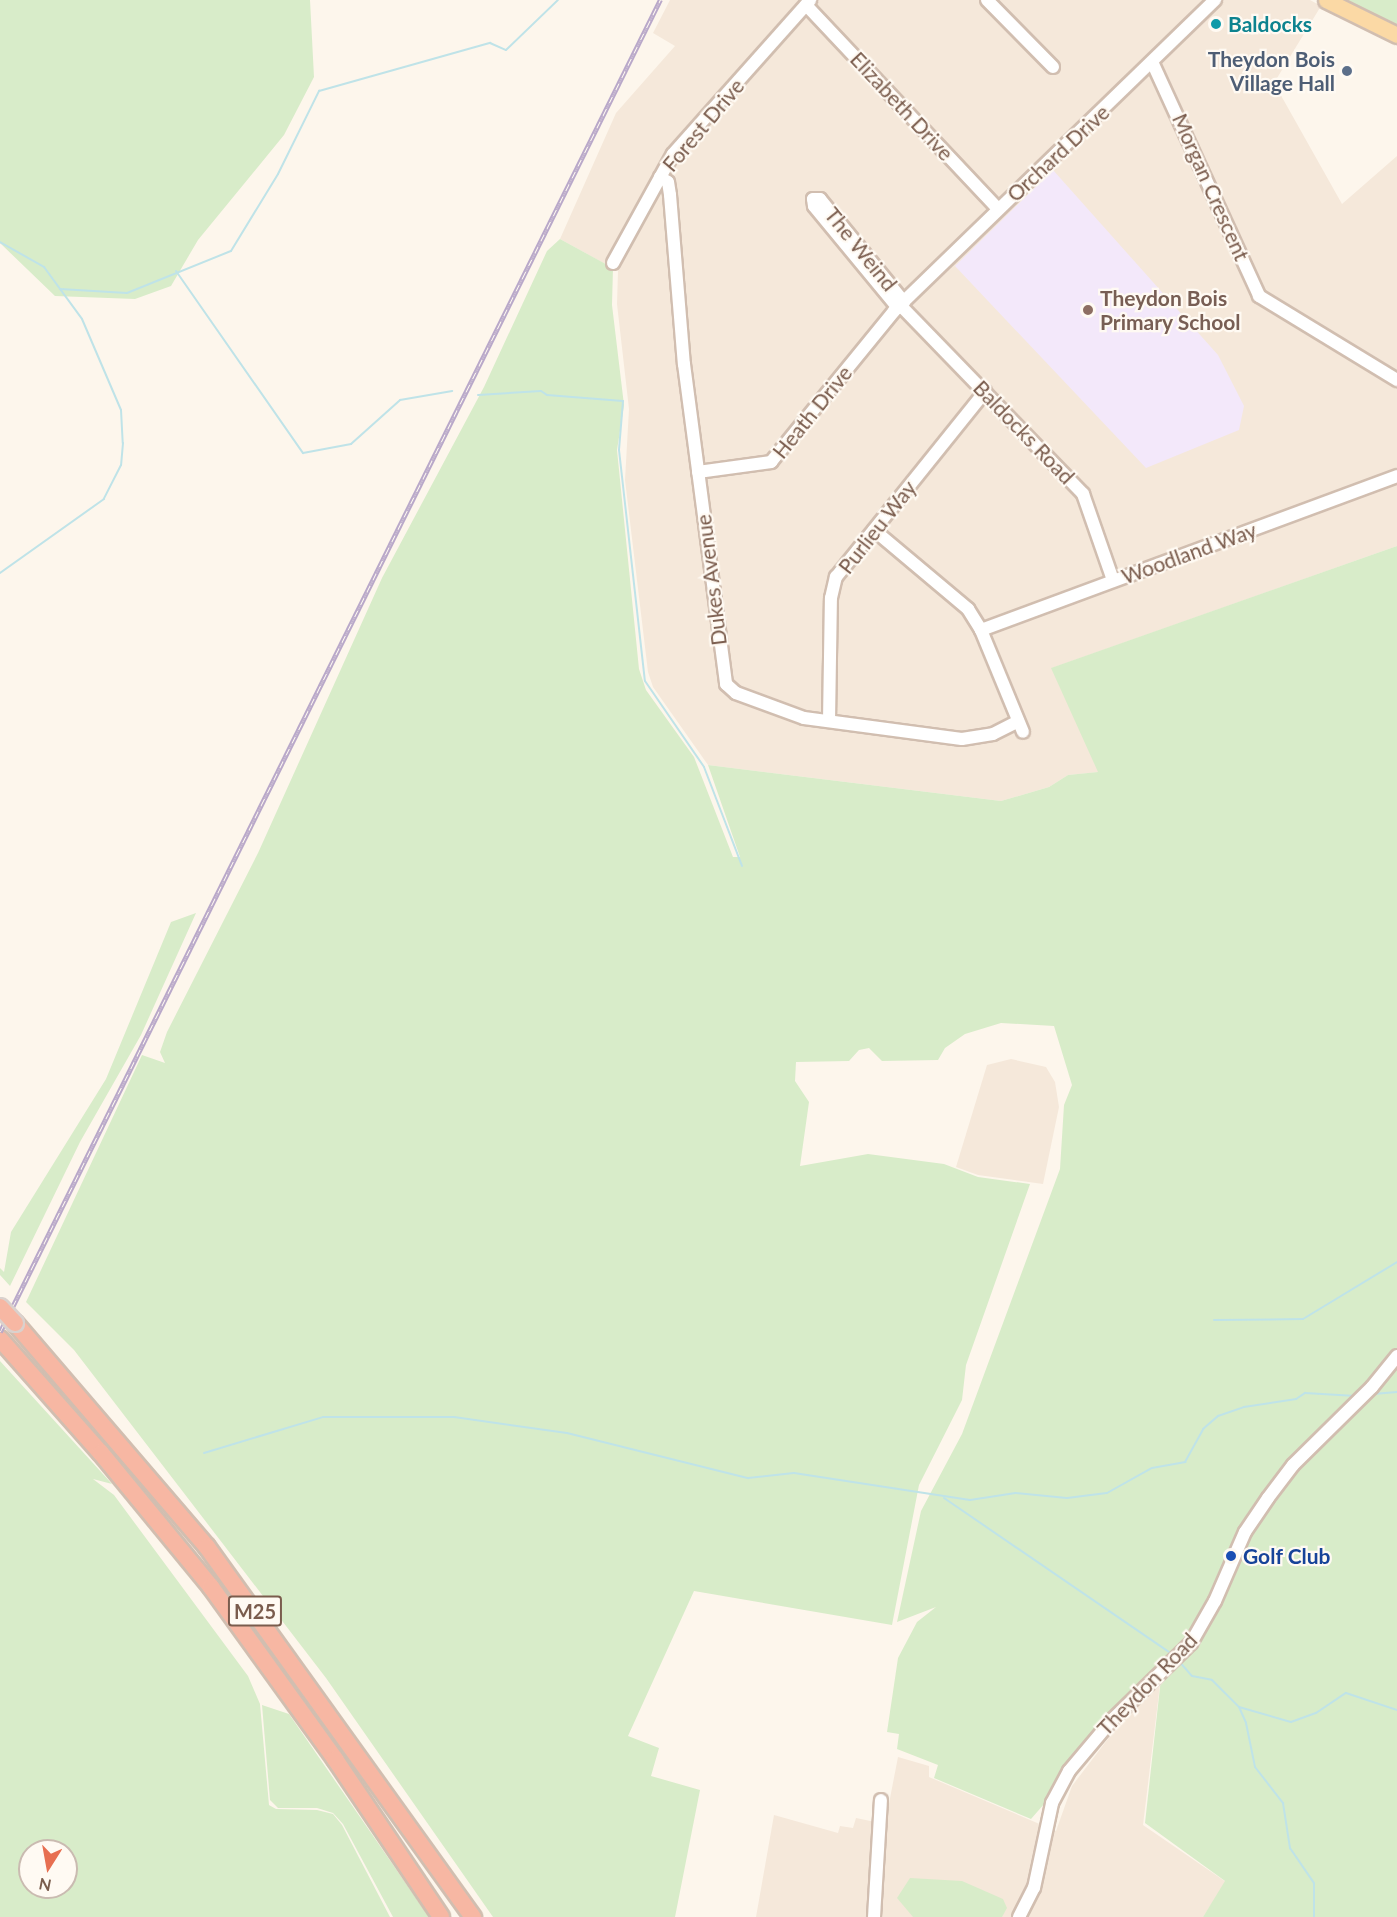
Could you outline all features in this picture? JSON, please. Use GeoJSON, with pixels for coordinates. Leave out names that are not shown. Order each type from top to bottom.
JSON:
{"type":"FeatureCollection","features":[{"type":"Feature","properties":{"kind":"highway","name":"M25"},"geometry":{"type":"LineString","coordinates":[[0,1307],[124,1446],[213,1554],[473,1917]]}},
{"type":"Feature","properties":{"kind":"highway","name":"M25"},"geometry":{"type":"LineString","coordinates":[[1,1340],[109,1462],[221,1600],[335,1759],[441,1917]]}},
{"type":"Feature","properties":{"kind":"main road"},"geometry":{"type":"LineString","coordinates":[[1326,0],[1397,35]]}},
{"type":"Feature","properties":{"kind":"street"},"geometry":{"type":"LineString","coordinates":[[987,0],[1053,67]]}},
{"type":"Feature","properties":{"kind":"street","name":"Orchard Drive"},"geometry":{"type":"LineString","coordinates":[[901,305],[998,209],[1153,64],[1215,0]]}},
{"type":"Feature","properties":{"kind":"street","name":"Forest Drive"},"geometry":{"type":"LineString","coordinates":[[613,263],[673,154],[808,2]]}},
{"type":"Feature","properties":{"kind":"street","name":"Elizabeth Drive"},"geometry":{"type":"LineString","coordinates":[[808,2],[998,209]]}},
{"type":"Feature","properties":{"kind":"street","name":"Morgan Crescent"},"geometry":{"type":"LineString","coordinates":[[1153,64],[1259,296],[1397,380]]}},
{"type":"Feature","properties":{"kind":"street","name":"Dukes Avenue"},"geometry":{"type":"LineString","coordinates":[[660,177],[668,182],[670,195],[684,364],[726,684],[736,693],[804,718],[962,739],[1020,727],[981,630]]}},
{"type":"Feature","properties":{"kind":"street","name":"The Weind"},"geometry":{"type":"LineString","coordinates":[[813,199],[820,199],[901,305],[814,207],[813,199]]}},
{"type":"Feature","properties":{"kind":"street","name":"Heath Drive"},"geometry":{"type":"LineString","coordinates":[[699,472],[771,462],[901,305]]}},
{"type":"Feature","properties":{"kind":"street","name":"Baldocks Road"},"geometry":{"type":"LineString","coordinates":[[901,305],[1083,494],[1113,580]]}},
{"type":"Feature","properties":{"kind":"street","name":"Purlieu Way"},"geometry":{"type":"LineString","coordinates":[[829,721],[831,597],[836,577],[985,392]]}},
{"type":"Feature","properties":{"kind":"street","name":"Woodland Way"},"geometry":{"type":"LineString","coordinates":[[981,630],[1397,476]]}},
{"type":"Feature","properties":{"kind":"street"},"geometry":{"type":"LineString","coordinates":[[874,530],[968,609],[981,630]]}},
{"type":"Feature","properties":{"kind":"street","name":"Theydon Road"},"geometry":{"type":"LineString","coordinates":[[1020,1917],[1034,1888],[1052,1803],[1069,1771],[1112,1720],[1191,1642],[1215,1601],[1245,1532],[1262,1507],[1293,1465],[1372,1387],[1397,1356]]}},
{"type":"Feature","properties":{"kind":"street"},"geometry":{"type":"LineString","coordinates":[[873,1917],[881,1800]]}},
{"type":"Feature","properties":{"kind":"shaded area"},"geometry":{"type":"Polygon","coordinates":[[[670,0],[1310,0],[1321,6],[1274,83],[1342,204],[1397,156],[1397,546],[1052,668],[1099,772],[1068,775],[1049,787],[1001,801],[708,765],[653,687],[648,672],[625,480],[629,409],[617,304],[618,271],[560,239],[616,113],[675,46],[653,33],[670,0]]]}},
{"type":"Feature","properties":{"kind":"shaded area","name":"Theydon Bois Primary School"},"geometry":{"type":"Polygon","coordinates":[[[1053,170],[1218,355],[1244,406],[1239,430],[1146,468],[955,266],[1053,170]]]}},
{"type":"Feature","properties":{"kind":"shaded area"},"geometry":{"type":"Polygon","coordinates":[[[1011,1059],[1046,1067],[1055,1082],[1059,1107],[1043,1184],[978,1175],[956,1167],[987,1065],[1011,1059]]]}},
{"type":"Feature","properties":{"kind":"shaded area"},"geometry":{"type":"Polygon","coordinates":[[[1162,1668],[1143,1825],[1226,1882],[1203,1917],[756,1917],[774,1815],[838,1833],[840,1826],[853,1828],[856,1818],[885,1824],[898,1757],[929,1766],[929,1777],[1056,1831],[1072,1786],[1162,1668]]]}},
{"type":"Feature","properties":{"kind":"green space"},"geometry":{"type":"Polygon","coordinates":[[[0,0],[310,0],[314,77],[284,135],[198,240],[171,286],[135,299],[55,296],[0,243],[0,0]]]}},
{"type":"Feature","properties":{"kind":"green space"},"geometry":{"type":"Polygon","coordinates":[[[1337,0],[1397,0],[1397,30],[1337,0]]]}},
{"type":"Feature","properties":{"kind":"green space"},"geometry":{"type":"Polygon","coordinates":[[[560,239],[613,268],[612,305],[624,405],[617,450],[639,669],[646,690],[694,757],[733,857],[740,857],[708,765],[1001,801],[1049,787],[1068,775],[1098,772],[1051,668],[1397,546],[1397,1917],[1203,1917],[1225,1881],[1145,1823],[1162,1669],[1031,1819],[934,1778],[938,1765],[897,1749],[899,1734],[887,1732],[898,1658],[917,1622],[936,1607],[897,1622],[921,1511],[962,1434],[1060,1169],[1064,1105],[1072,1085],[1054,1026],[1001,1023],[965,1034],[945,1048],[938,1060],[882,1061],[869,1048],[859,1050],[849,1061],[796,1062],[795,1081],[809,1102],[800,1166],[868,1154],[944,1164],[978,1177],[1030,1184],[966,1365],[962,1400],[919,1485],[892,1625],[694,1591],[628,1736],[659,1748],[651,1776],[700,1790],[675,1917],[493,1917],[326,1678],[74,1350],[26,1302],[142,1055],[165,1063],[160,1052],[167,1032],[258,853],[382,578],[484,387],[547,251],[560,239]]]}},
{"type":"Feature","properties":{"kind":"green space"},"geometry":{"type":"Polygon","coordinates":[[[196,913],[141,1035],[80,1142],[10,1286],[0,1275],[0,1268],[4,1272],[11,1232],[106,1079],[171,922],[196,913]]]}},
{"type":"Feature","properties":{"kind":"green space"},"geometry":{"type":"Polygon","coordinates":[[[0,1361],[112,1484],[93,1479],[114,1495],[248,1676],[260,1704],[269,1805],[276,1809],[317,1810],[333,1814],[342,1825],[390,1917],[0,1917],[0,1361]]]}},
{"type":"Feature","properties":{"kind":"green space"},"geometry":{"type":"Polygon","coordinates":[[[262,1705],[289,1714],[429,1917],[393,1917],[343,1824],[333,1813],[317,1808],[278,1808],[270,1800],[262,1705]]]}},
{"type":"Feature","properties":{"kind":"green space"},"geometry":{"type":"Polygon","coordinates":[[[910,1878],[962,1881],[1003,1899],[1007,1908],[1002,1917],[913,1917],[897,1898],[910,1878]]]}},
{"type":"Feature","properties":{"kind":"waterway"},"geometry":{"type":"LineString","coordinates":[[60,289],[127,293],[231,251],[278,174],[319,91],[490,43],[506,50],[558,0]]}},
{"type":"Feature","properties":{"kind":"waterway"},"geometry":{"type":"LineString","coordinates":[[0,242],[44,267],[82,319],[121,410],[123,443],[121,465],[104,499],[0,573]]}},
{"type":"Feature","properties":{"kind":"waterway"},"geometry":{"type":"LineString","coordinates":[[176,271],[303,453],[351,444],[400,400],[452,391]]}},
{"type":"Feature","properties":{"kind":"waterway"},"geometry":{"type":"LineString","coordinates":[[478,395],[541,391],[547,395],[623,401],[619,450],[645,681],[704,767],[742,866]]}},
{"type":"Feature","properties":{"kind":"waterway"},"geometry":{"type":"LineString","coordinates":[[1214,1320],[1303,1319],[1397,1262]]}},
{"type":"Feature","properties":{"kind":"waterway"},"geometry":{"type":"LineString","coordinates":[[1373,1394],[1397,1392]]}},
{"type":"Feature","properties":{"kind":"waterway"},"geometry":{"type":"LineString","coordinates":[[204,1453],[323,1417],[454,1417],[567,1433],[748,1478],[794,1473],[970,1500],[1015,1493],[1067,1498],[1107,1493],[1152,1468],[1185,1462],[1203,1429],[1218,1416],[1244,1407],[1296,1399],[1305,1393],[1356,1396]]}},
{"type":"Feature","properties":{"kind":"waterway"},"geometry":{"type":"LineString","coordinates":[[944,1498],[1172,1654]]}},
{"type":"Feature","properties":{"kind":"waterway"},"geometry":{"type":"LineString","coordinates":[[1178,1660],[1192,1676],[1212,1680],[1239,1707],[1246,1723],[1255,1767],[1283,1803],[1290,1848],[1314,1883],[1314,1917]]}},
{"type":"Feature","properties":{"kind":"waterway"},"geometry":{"type":"LineString","coordinates":[[1239,1707],[1291,1722],[1316,1713],[1346,1693],[1397,1710]]}},
{"type":"Feature","properties":{"kind":"railway"},"geometry":{"type":"LineString","coordinates":[[0,1332],[660,0]]}},
{"type":"Feature","properties":{"kind":"place","name":"Baldocks"},"geometry":{"type":"Point","coordinates":[1216,24]}},
{"type":"Feature","properties":{"kind":"place","name":"Theydon Bois Village Hall"},"geometry":{"type":"Point","coordinates":[1347,71]}},
{"type":"Feature","properties":{"kind":"place","name":"Theydon Bois Primary School"},"geometry":{"type":"Point","coordinates":[1088,310]}},
{"type":"Feature","properties":{"kind":"place","name":"Golf Club"},"geometry":{"type":"Point","coordinates":[1231,1556]}}]}
